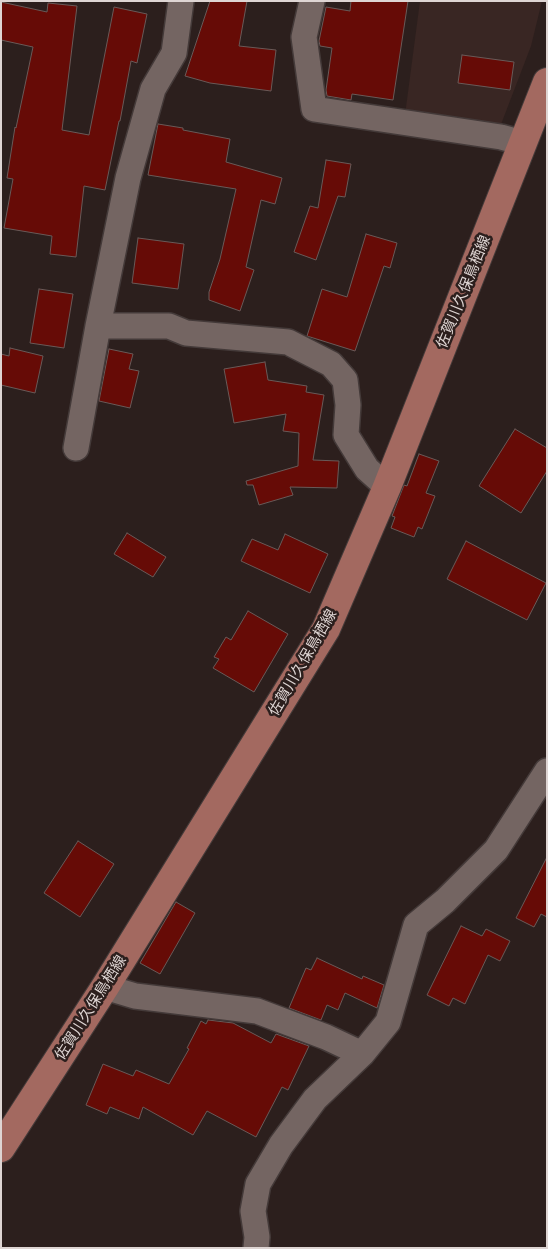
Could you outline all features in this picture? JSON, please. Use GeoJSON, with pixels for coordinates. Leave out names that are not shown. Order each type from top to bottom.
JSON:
{"type":"FeatureCollection","features":[{"type":"Feature","properties":{"kind":"main road","name":"佐賀川久保鳥栖線"},"geometry":{"type":"LineString","coordinates":[[1,1148],[105,987],[326,629],[386,487],[547,82]]}},
{"type":"Feature","properties":{"kind":"street"},"geometry":{"type":"LineString","coordinates":[[76,448],[128,178],[153,89],[174,53],[181,1]]}},
{"type":"Feature","properties":{"kind":"street"},"geometry":{"type":"LineString","coordinates":[[312,1],[304,38],[314,109],[523,143]]}},
{"type":"Feature","properties":{"kind":"street"},"geometry":{"type":"LineString","coordinates":[[98,326],[169,326],[186,333],[288,342],[331,364],[345,380],[348,405],[346,435],[367,469],[386,487]]}},
{"type":"Feature","properties":{"kind":"street"},"geometry":{"type":"LineString","coordinates":[[256,1248],[257,1237],[253,1211],[258,1184],[281,1145],[315,1099],[362,1054],[388,1022],[416,925],[445,901],[496,850],[546,774]]}},
{"type":"Feature","properties":{"kind":"street"},"geometry":{"type":"LineString","coordinates":[[105,987],[135,996],[257,1011],[326,1037],[362,1054]]}},
{"type":"Feature","properties":{"kind":"shaded area"},"geometry":{"type":"Polygon","coordinates":[[[420,1],[542,1],[531,46],[500,127],[405,115],[420,1]]]}},
{"type":"Feature","properties":{"kind":"building"},"geometry":{"type":"Polygon","coordinates":[[[210,1],[247,1],[239,46],[276,50],[271,91],[210,83],[185,76],[210,1]]]}},
{"type":"Feature","properties":{"kind":"building"},"geometry":{"type":"Polygon","coordinates":[[[351,1],[408,1],[393,100],[352,94],[351,100],[327,96],[326,90],[332,48],[320,46],[319,41],[326,7],[350,11],[351,1]]]}},
{"type":"Feature","properties":{"kind":"building"},"geometry":{"type":"Polygon","coordinates":[[[1,2],[47,12],[48,3],[77,6],[62,130],[89,135],[114,7],[147,14],[137,63],[131,61],[105,190],[84,186],[76,257],[50,254],[52,236],[4,228],[13,179],[7,178],[15,127],[33,47],[1,40],[1,2]]]}},
{"type":"Feature","properties":{"kind":"building"},"geometry":{"type":"Polygon","coordinates":[[[462,55],[514,62],[510,90],[458,83],[462,55]]]}},
{"type":"Feature","properties":{"kind":"building"},"geometry":{"type":"Polygon","coordinates":[[[158,124],[230,139],[226,162],[282,178],[275,204],[261,200],[246,267],[254,270],[240,311],[209,300],[209,292],[220,259],[236,189],[148,175],[158,124]]]}},
{"type":"Feature","properties":{"kind":"building"},"geometry":{"type":"Polygon","coordinates":[[[326,160],[351,164],[345,197],[338,196],[316,260],[294,252],[310,206],[318,208],[326,160]]]}},
{"type":"Feature","properties":{"kind":"building"},"geometry":{"type":"Polygon","coordinates":[[[366,234],[397,243],[390,268],[384,266],[355,351],[307,336],[322,289],[347,297],[366,234]]]}},
{"type":"Feature","properties":{"kind":"building"},"geometry":{"type":"Polygon","coordinates":[[[138,238],[184,244],[178,289],[132,283],[138,238]]]}},
{"type":"Feature","properties":{"kind":"building"},"geometry":{"type":"Polygon","coordinates":[[[39,289],[73,294],[64,348],[30,343],[39,289]]]}},
{"type":"Feature","properties":{"kind":"building"},"geometry":{"type":"Polygon","coordinates":[[[10,348],[43,356],[35,393],[1,385],[1,354],[9,356],[10,348]]]}},
{"type":"Feature","properties":{"kind":"building"},"geometry":{"type":"Polygon","coordinates":[[[109,349],[133,354],[129,369],[139,371],[130,408],[99,401],[109,349]]]}},
{"type":"Feature","properties":{"kind":"building"},"geometry":{"type":"Polygon","coordinates":[[[265,362],[268,380],[307,386],[306,392],[324,395],[313,460],[339,461],[337,488],[290,487],[293,495],[259,505],[253,485],[247,485],[246,481],[298,466],[299,433],[283,431],[286,414],[234,423],[224,369],[265,362]]]}},
{"type":"Feature","properties":{"kind":"building"},"geometry":{"type":"Polygon","coordinates":[[[515,429],[547,448],[547,471],[521,513],[479,486],[515,429]]]}},
{"type":"Feature","properties":{"kind":"building"},"geometry":{"type":"Polygon","coordinates":[[[419,454],[439,461],[426,493],[435,496],[422,529],[418,527],[414,537],[391,528],[395,517],[392,516],[404,485],[407,486],[419,454]]]}},
{"type":"Feature","properties":{"kind":"building"},"geometry":{"type":"Polygon","coordinates":[[[127,533],[166,557],[153,577],[114,554],[127,533]]]}},
{"type":"Feature","properties":{"kind":"building"},"geometry":{"type":"Polygon","coordinates":[[[285,534],[328,554],[310,593],[241,561],[252,539],[278,550],[285,534]]]}},
{"type":"Feature","properties":{"kind":"building"},"geometry":{"type":"Polygon","coordinates":[[[466,541],[546,583],[527,620],[447,579],[466,541]]]}},
{"type":"Feature","properties":{"kind":"building"},"geometry":{"type":"Polygon","coordinates":[[[248,611],[288,634],[254,692],[213,668],[219,659],[214,657],[226,637],[231,640],[248,611]]]}},
{"type":"Feature","properties":{"kind":"building"},"geometry":{"type":"Polygon","coordinates":[[[78,841],[114,864],[80,917],[44,893],[78,841]]]}},
{"type":"Feature","properties":{"kind":"building"},"geometry":{"type":"Polygon","coordinates":[[[547,857],[547,917],[541,914],[534,927],[516,918],[547,857]]]}},
{"type":"Feature","properties":{"kind":"building"},"geometry":{"type":"Polygon","coordinates":[[[176,902],[195,913],[160,974],[140,963],[176,902]]]}},
{"type":"Feature","properties":{"kind":"building"},"geometry":{"type":"Polygon","coordinates":[[[461,926],[482,936],[486,929],[510,941],[500,961],[488,955],[465,1004],[453,998],[449,1006],[427,995],[461,926]]]}},
{"type":"Feature","properties":{"kind":"building"},"geometry":{"type":"Polygon","coordinates":[[[317,958],[362,979],[363,976],[384,985],[377,1008],[345,993],[338,1010],[327,1005],[321,1020],[289,1008],[306,968],[311,970],[317,958]]]}},
{"type":"Feature","properties":{"kind":"building"},"geometry":{"type":"Polygon","coordinates":[[[208,1020],[233,1023],[271,1043],[276,1034],[309,1046],[288,1090],[282,1087],[256,1137],[207,1111],[193,1135],[143,1107],[139,1119],[110,1107],[107,1114],[86,1105],[103,1064],[133,1076],[136,1070],[169,1084],[189,1049],[187,1048],[201,1021],[206,1024],[208,1020]]]}}]}
